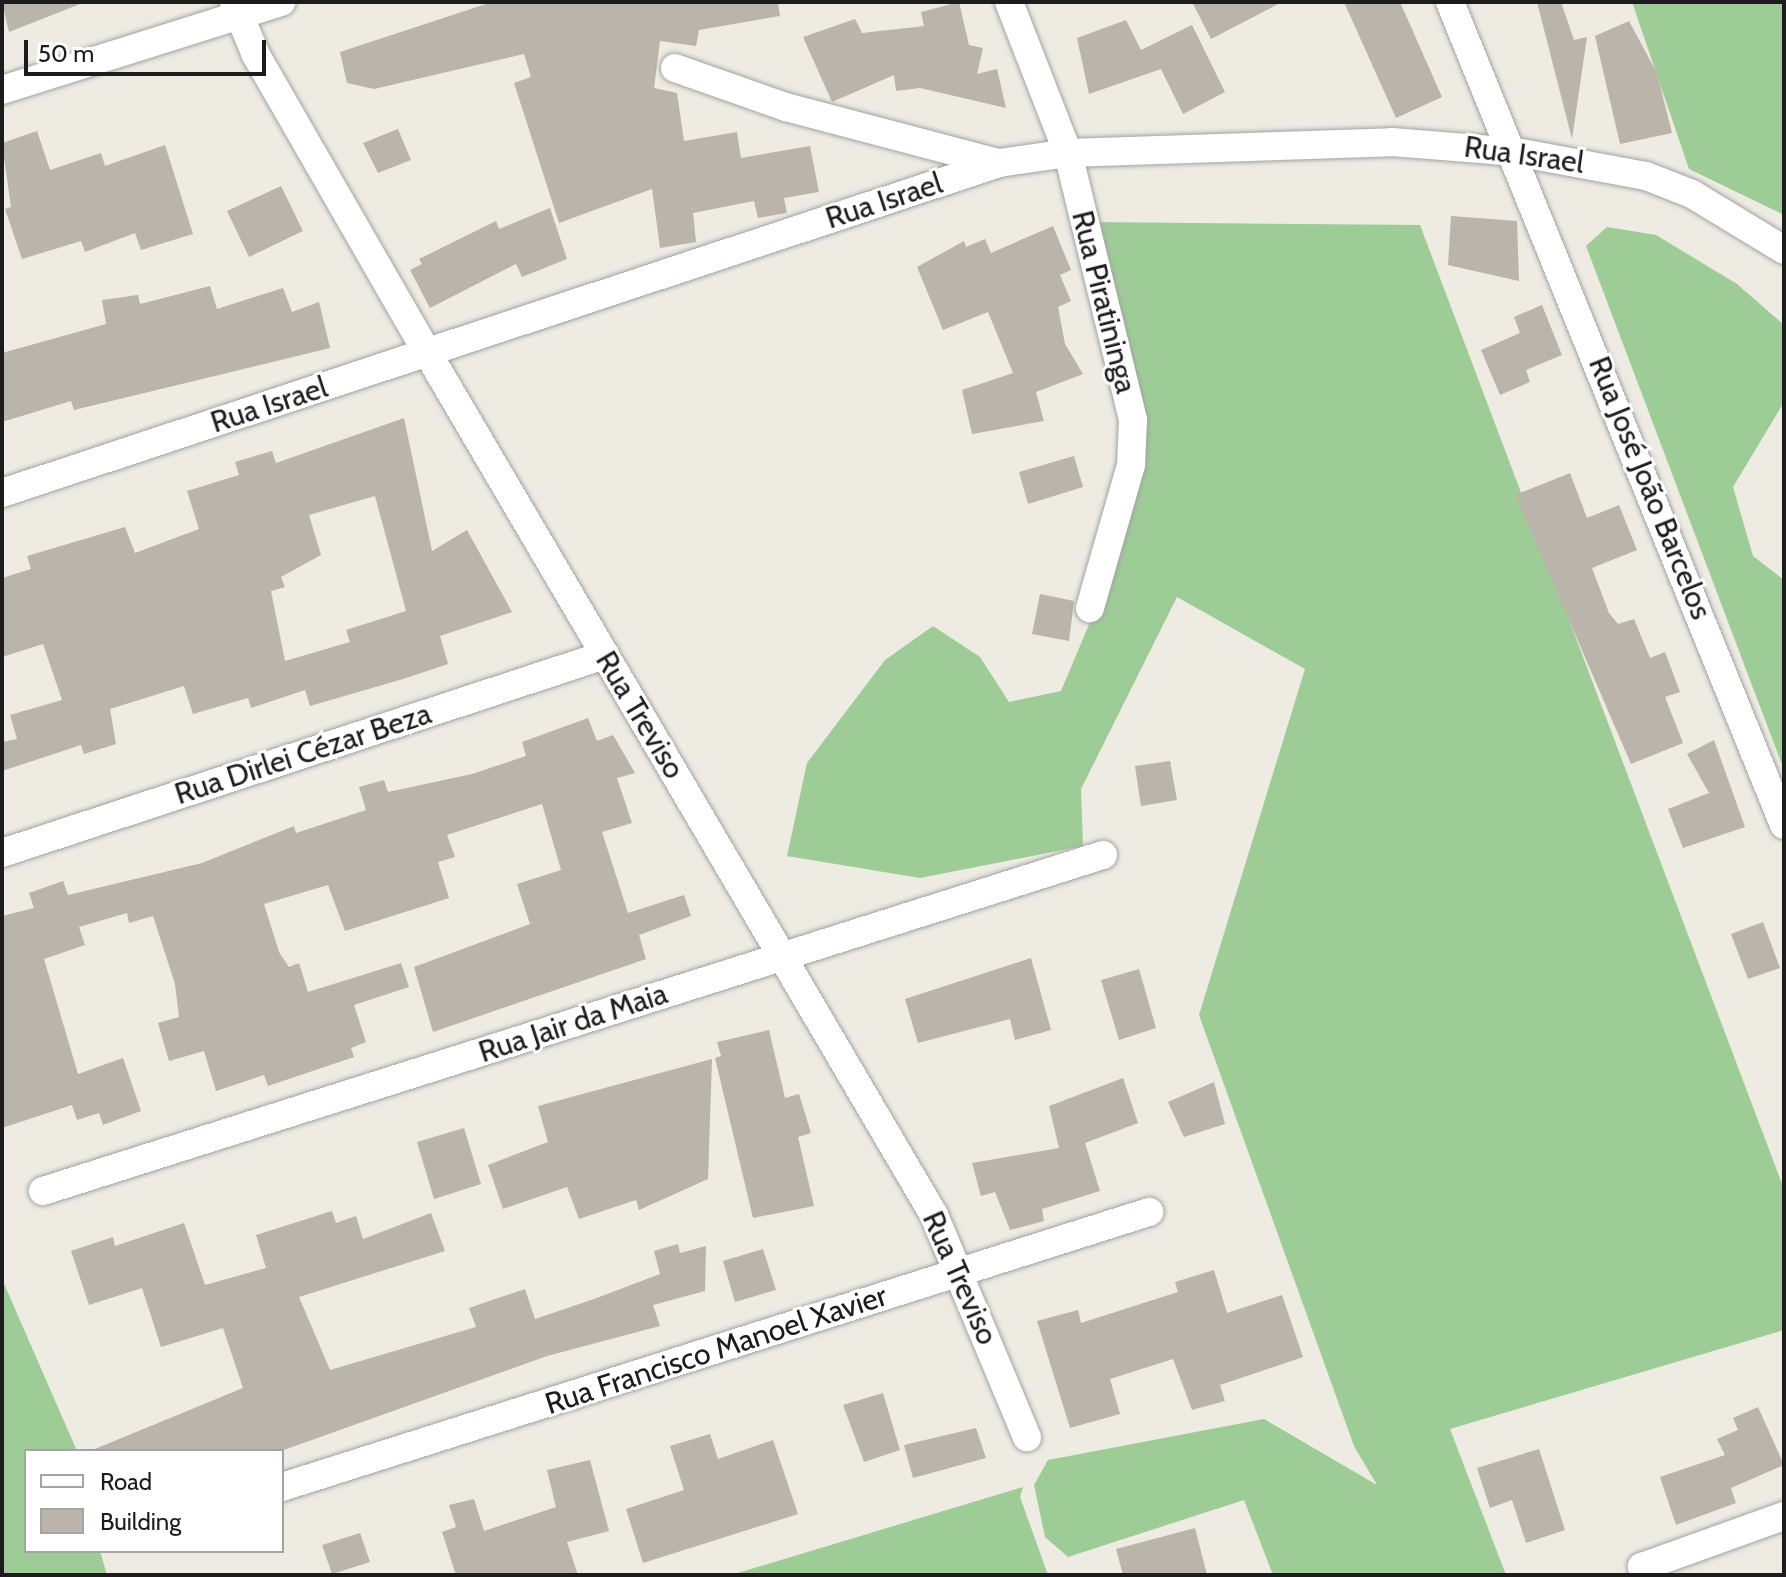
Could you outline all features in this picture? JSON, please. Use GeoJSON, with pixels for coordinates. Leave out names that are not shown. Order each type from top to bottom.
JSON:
{"type":"FeatureCollection","features":[{"type":"Feature","properties":{"kind":"street"},"geometry":{"type":"LineString","coordinates":[[2,90],[236,9],[281,2]]}},
{"type":"Feature","properties":{"kind":"street","name":"Rua Piratininga"},"geometry":{"type":"LineString","coordinates":[[1009,2],[1068,153],[1133,420],[1131,465],[1090,608]]}},
{"type":"Feature","properties":{"kind":"street","name":"Rua José João Barcelos"},"geometry":{"type":"LineString","coordinates":[[1450,2],[1516,152],[1784,825]]}},
{"type":"Feature","properties":{"kind":"street","name":"Rua Treviso"},"geometry":{"type":"LineString","coordinates":[[236,9],[427,352],[784,956],[962,1272],[1027,1437]]}},
{"type":"Feature","properties":{"kind":"street"},"geometry":{"type":"LineString","coordinates":[[675,68],[786,107],[999,163]]}},
{"type":"Feature","properties":{"kind":"street","name":"Rua Israel"},"geometry":{"type":"LineString","coordinates":[[2,493],[999,163],[1068,153],[1392,142],[1516,152],[1646,176],[1692,194],[1784,250]]}},
{"type":"Feature","properties":{"kind":"street","name":"Rua Dirlei Cézar Beza"},"geometry":{"type":"LineString","coordinates":[[2,853],[605,655]]}},
{"type":"Feature","properties":{"kind":"street","name":"Rua Jair da Maia"},"geometry":{"type":"LineString","coordinates":[[43,1191],[1103,855]]}},
{"type":"Feature","properties":{"kind":"street","name":"Rua Francisco Manoel Xavier"},"geometry":{"type":"LineString","coordinates":[[284,1486],[1149,1212]]}},
{"type":"Feature","properties":{"kind":"street"},"geometry":{"type":"LineString","coordinates":[[1644,1571],[1784,1516]]}},
{"type":"Feature","properties":{"kind":"green space"},"geometry":{"type":"Polygon","coordinates":[[[1632,2],[1784,2],[1784,215],[1689,169],[1632,2]]]}},
{"type":"Feature","properties":{"kind":"green space"},"geometry":{"type":"Polygon","coordinates":[[[1089,222],[1420,225],[1784,1189],[1784,1330],[1450,1429],[1506,1575],[1273,1575],[1244,1500],[1068,1557],[1045,1537],[1034,1485],[1048,1460],[1264,1419],[1377,1485],[1354,1446],[1199,1015],[1305,669],[1177,597],[1081,789],[1083,846],[920,878],[787,856],[807,763],[885,660],[933,626],[980,657],[1009,702],[1061,691],[1096,608],[1140,461],[1089,222]]]}},
{"type":"Feature","properties":{"kind":"green space"},"geometry":{"type":"Polygon","coordinates":[[[1607,227],[1656,235],[1737,284],[1784,325],[1784,402],[1733,487],[1753,556],[1784,580],[1784,770],[1586,246],[1607,227]]]}},
{"type":"Feature","properties":{"kind":"green space"},"geometry":{"type":"Polygon","coordinates":[[[2,1279],[76,1449],[24,1449],[24,1553],[101,1553],[107,1575],[2,1575],[2,1279]]]}},
{"type":"Feature","properties":{"kind":"green space"},"geometry":{"type":"Polygon","coordinates":[[[1023,1487],[1020,1497],[1048,1575],[731,1575],[1023,1487]]]}},
{"type":"Feature","properties":{"kind":"building"},"geometry":{"type":"Polygon","coordinates":[[[2,2],[80,2],[80,4],[9,32],[2,2]]]}},
{"type":"Feature","properties":{"kind":"building"},"geometry":{"type":"Polygon","coordinates":[[[492,2],[778,2],[780,16],[699,30],[696,46],[660,41],[654,88],[677,93],[684,141],[737,132],[741,158],[810,146],[819,192],[784,198],[787,213],[758,218],[754,201],[693,213],[696,242],[660,248],[652,189],[559,223],[514,83],[531,77],[524,54],[374,89],[347,83],[340,52],[492,2]]]}},
{"type":"Feature","properties":{"kind":"building"},"geometry":{"type":"Polygon","coordinates":[[[959,2],[969,45],[983,48],[977,74],[997,69],[1006,108],[920,88],[896,91],[894,75],[832,102],[803,37],[855,19],[862,33],[924,26],[921,12],[959,2]]]}},
{"type":"Feature","properties":{"kind":"building"},"geometry":{"type":"Polygon","coordinates":[[[1192,2],[1282,2],[1211,39],[1192,2]]]}},
{"type":"Feature","properties":{"kind":"building"},"geometry":{"type":"Polygon","coordinates":[[[1344,2],[1400,2],[1442,97],[1396,118],[1344,2]]]}},
{"type":"Feature","properties":{"kind":"building"},"geometry":{"type":"Polygon","coordinates":[[[1537,2],[1561,2],[1574,40],[1587,37],[1572,139],[1537,2]]]}},
{"type":"Feature","properties":{"kind":"building"},"geometry":{"type":"Polygon","coordinates":[[[1126,20],[1141,50],[1192,25],[1225,92],[1183,114],[1161,69],[1089,94],[1077,38],[1126,20]]]}},
{"type":"Feature","properties":{"kind":"building"},"geometry":{"type":"Polygon","coordinates":[[[1629,21],[1657,73],[1672,133],[1620,144],[1595,36],[1629,21]]]}},
{"type":"Feature","properties":{"kind":"building"},"geometry":{"type":"Polygon","coordinates":[[[398,129],[411,160],[378,173],[363,143],[398,129]]]}},
{"type":"Feature","properties":{"kind":"building"},"geometry":{"type":"Polygon","coordinates":[[[37,131],[50,170],[101,153],[105,166],[165,145],[193,234],[141,250],[135,233],[85,252],[81,241],[22,259],[5,209],[11,207],[2,143],[37,131]]]}},
{"type":"Feature","properties":{"kind":"building"},"geometry":{"type":"Polygon","coordinates":[[[281,186],[303,231],[249,257],[227,211],[281,186]]]}},
{"type":"Feature","properties":{"kind":"building"},"geometry":{"type":"Polygon","coordinates":[[[550,208],[567,259],[522,277],[516,264],[430,308],[410,270],[422,264],[419,259],[496,221],[499,229],[550,208]]]}},
{"type":"Feature","properties":{"kind":"building"},"geometry":{"type":"Polygon","coordinates":[[[1451,216],[1517,221],[1519,281],[1448,265],[1451,216]]]}},
{"type":"Feature","properties":{"kind":"building"},"geometry":{"type":"Polygon","coordinates":[[[1053,226],[1071,270],[1060,275],[1071,301],[1058,307],[1065,344],[1083,374],[1036,392],[1044,421],[972,434],[962,390],[1013,373],[988,312],[943,330],[917,267],[964,241],[966,247],[985,239],[991,253],[1053,226]]]}},
{"type":"Feature","properties":{"kind":"building"},"geometry":{"type":"Polygon","coordinates":[[[210,286],[217,309],[283,288],[292,312],[319,302],[330,348],[74,410],[71,401],[2,422],[2,353],[106,324],[102,300],[138,295],[140,304],[210,286]]]}},
{"type":"Feature","properties":{"kind":"building"},"geometry":{"type":"Polygon","coordinates":[[[1542,305],[1562,355],[1526,370],[1530,382],[1500,395],[1481,350],[1520,333],[1514,317],[1542,305]]]}},
{"type":"Feature","properties":{"kind":"building"},"geometry":{"type":"Polygon","coordinates":[[[404,418],[432,551],[467,530],[512,612],[440,636],[448,664],[403,679],[310,706],[305,690],[251,708],[248,698],[193,714],[184,686],[110,709],[116,744],[84,754],[81,745],[2,771],[2,742],[17,739],[10,715],[62,700],[43,644],[2,657],[2,578],[31,569],[27,556],[125,527],[135,553],[199,529],[187,491],[239,475],[235,462],[272,451],[276,463],[404,418]],[[375,496],[309,515],[321,555],[281,577],[285,587],[271,591],[285,661],[350,642],[346,630],[406,611],[375,496]]]}},
{"type":"Feature","properties":{"kind":"building"},"geometry":{"type":"Polygon","coordinates":[[[1074,456],[1083,487],[1028,504],[1019,472],[1074,456]]]}},
{"type":"Feature","properties":{"kind":"building"},"geometry":{"type":"Polygon","coordinates":[[[1570,473],[1587,518],[1619,505],[1637,550],[1592,568],[1609,613],[1618,624],[1634,619],[1650,658],[1665,652],[1680,692],[1665,697],[1683,743],[1631,764],[1515,495],[1570,473]]]}},
{"type":"Feature","properties":{"kind":"building"},"geometry":{"type":"Polygon","coordinates":[[[1040,594],[1074,601],[1069,641],[1032,634],[1040,594]]]}},
{"type":"Feature","properties":{"kind":"building"},"geometry":{"type":"Polygon","coordinates":[[[588,718],[597,741],[613,735],[635,773],[617,778],[632,823],[602,832],[628,913],[684,895],[691,916],[639,935],[646,959],[433,1032],[414,967],[530,924],[517,884],[561,870],[542,804],[447,835],[455,857],[438,862],[449,898],[345,931],[328,885],[264,904],[279,952],[289,967],[299,963],[308,992],[401,963],[409,987],[354,1005],[366,1042],[351,1048],[354,1057],[268,1086],[264,1075],[216,1091],[204,1051],[169,1061],[158,1023],[179,1017],[175,984],[153,916],[129,923],[127,913],[79,927],[85,945],[44,959],[78,1074],[123,1058],[141,1111],[103,1125],[99,1113],[77,1120],[72,1105],[2,1128],[2,916],[34,908],[29,893],[63,881],[68,895],[202,863],[294,826],[296,833],[366,810],[359,787],[384,780],[388,792],[472,774],[526,756],[522,742],[588,718]]]}},
{"type":"Feature","properties":{"kind":"building"},"geometry":{"type":"Polygon","coordinates":[[[1714,740],[1745,827],[1683,848],[1668,809],[1709,793],[1687,754],[1714,740]]]}},
{"type":"Feature","properties":{"kind":"building"},"geometry":{"type":"Polygon","coordinates":[[[1170,761],[1177,800],[1141,806],[1135,766],[1170,761]]]}},
{"type":"Feature","properties":{"kind":"building"},"geometry":{"type":"Polygon","coordinates":[[[1763,922],[1780,968],[1748,979],[1731,934],[1763,922]]]}},
{"type":"Feature","properties":{"kind":"building"},"geometry":{"type":"Polygon","coordinates":[[[1031,958],[1051,1030],[1015,1040],[1010,1019],[918,1043],[905,999],[1031,958]]]}},
{"type":"Feature","properties":{"kind":"building"},"geometry":{"type":"Polygon","coordinates":[[[1139,969],[1156,1028],[1119,1040],[1101,980],[1139,969]]]}},
{"type":"Feature","properties":{"kind":"building"},"geometry":{"type":"Polygon","coordinates":[[[769,1030],[785,1098],[799,1094],[811,1133],[798,1137],[814,1206],[753,1218],[715,1058],[721,1056],[717,1042],[769,1030]]]}},
{"type":"Feature","properties":{"kind":"building"},"geometry":{"type":"Polygon","coordinates":[[[712,1059],[708,1179],[639,1210],[636,1200],[579,1219],[567,1187],[503,1209],[488,1165],[548,1142],[538,1106],[712,1059]]]}},
{"type":"Feature","properties":{"kind":"building"},"geometry":{"type":"Polygon","coordinates":[[[1123,1078],[1138,1123],[1085,1143],[1100,1191],[1042,1209],[1044,1221],[1010,1230],[995,1192],[981,1196],[972,1163],[1059,1148],[1049,1106],[1123,1078]]]}},
{"type":"Feature","properties":{"kind":"building"},"geometry":{"type":"Polygon","coordinates":[[[1214,1082],[1225,1124],[1184,1137],[1168,1102],[1214,1082]]]}},
{"type":"Feature","properties":{"kind":"building"},"geometry":{"type":"Polygon","coordinates":[[[464,1128],[481,1184],[434,1199],[417,1142],[464,1128]]]}},
{"type":"Feature","properties":{"kind":"building"},"geometry":{"type":"Polygon","coordinates":[[[332,1211],[336,1223],[356,1216],[363,1239],[431,1213],[445,1251],[299,1297],[330,1370],[476,1327],[469,1308],[525,1289],[535,1319],[594,1299],[660,1274],[654,1251],[678,1244],[680,1253],[706,1246],[705,1291],[653,1305],[660,1326],[547,1356],[284,1450],[95,1449],[243,1388],[223,1328],[161,1347],[142,1288],[89,1305],[71,1251],[113,1237],[115,1246],[184,1223],[205,1285],[266,1268],[256,1235],[332,1211]]]}},
{"type":"Feature","properties":{"kind":"building"},"geometry":{"type":"Polygon","coordinates":[[[763,1249],[776,1290],[735,1302],[723,1261],[763,1249]]]}},
{"type":"Feature","properties":{"kind":"building"},"geometry":{"type":"Polygon","coordinates":[[[1214,1270],[1227,1313],[1282,1295],[1303,1357],[1220,1385],[1225,1401],[1192,1410],[1173,1359],[1110,1379],[1120,1414],[1070,1428],[1037,1321],[1078,1310],[1081,1323],[1178,1292],[1175,1282],[1214,1270]]]}},
{"type":"Feature","properties":{"kind":"building"},"geometry":{"type":"Polygon","coordinates":[[[883,1393],[900,1450],[864,1462],[843,1405],[883,1393]]]}},
{"type":"Feature","properties":{"kind":"building"},"geometry":{"type":"Polygon","coordinates":[[[1758,1407],[1784,1465],[1731,1488],[1736,1503],[1676,1525],[1660,1477],[1725,1455],[1717,1439],[1738,1430],[1733,1418],[1758,1407]]]}},
{"type":"Feature","properties":{"kind":"building"},"geometry":{"type":"Polygon","coordinates":[[[976,1428],[986,1458],[913,1478],[904,1445],[976,1428]]]}},
{"type":"Feature","properties":{"kind":"building"},"geometry":{"type":"Polygon","coordinates":[[[710,1434],[718,1459],[773,1440],[798,1514],[643,1563],[626,1509],[684,1490],[670,1446],[710,1434]]]}},
{"type":"Feature","properties":{"kind":"building"},"geometry":{"type":"Polygon","coordinates":[[[1539,1449],[1565,1530],[1526,1543],[1512,1500],[1490,1508],[1477,1468],[1539,1449]]]}},
{"type":"Feature","properties":{"kind":"building"},"geometry":{"type":"Polygon","coordinates":[[[590,1460],[609,1531],[567,1542],[578,1575],[456,1575],[442,1532],[456,1527],[449,1505],[474,1499],[484,1531],[556,1507],[547,1470],[590,1460]]]}},
{"type":"Feature","properties":{"kind":"building"},"geometry":{"type":"Polygon","coordinates":[[[1195,1528],[1207,1575],[1123,1575],[1116,1549],[1195,1528]]]}},
{"type":"Feature","properties":{"kind":"building"},"geometry":{"type":"Polygon","coordinates":[[[360,1533],[370,1562],[332,1574],[322,1545],[360,1533]]]}}]}
